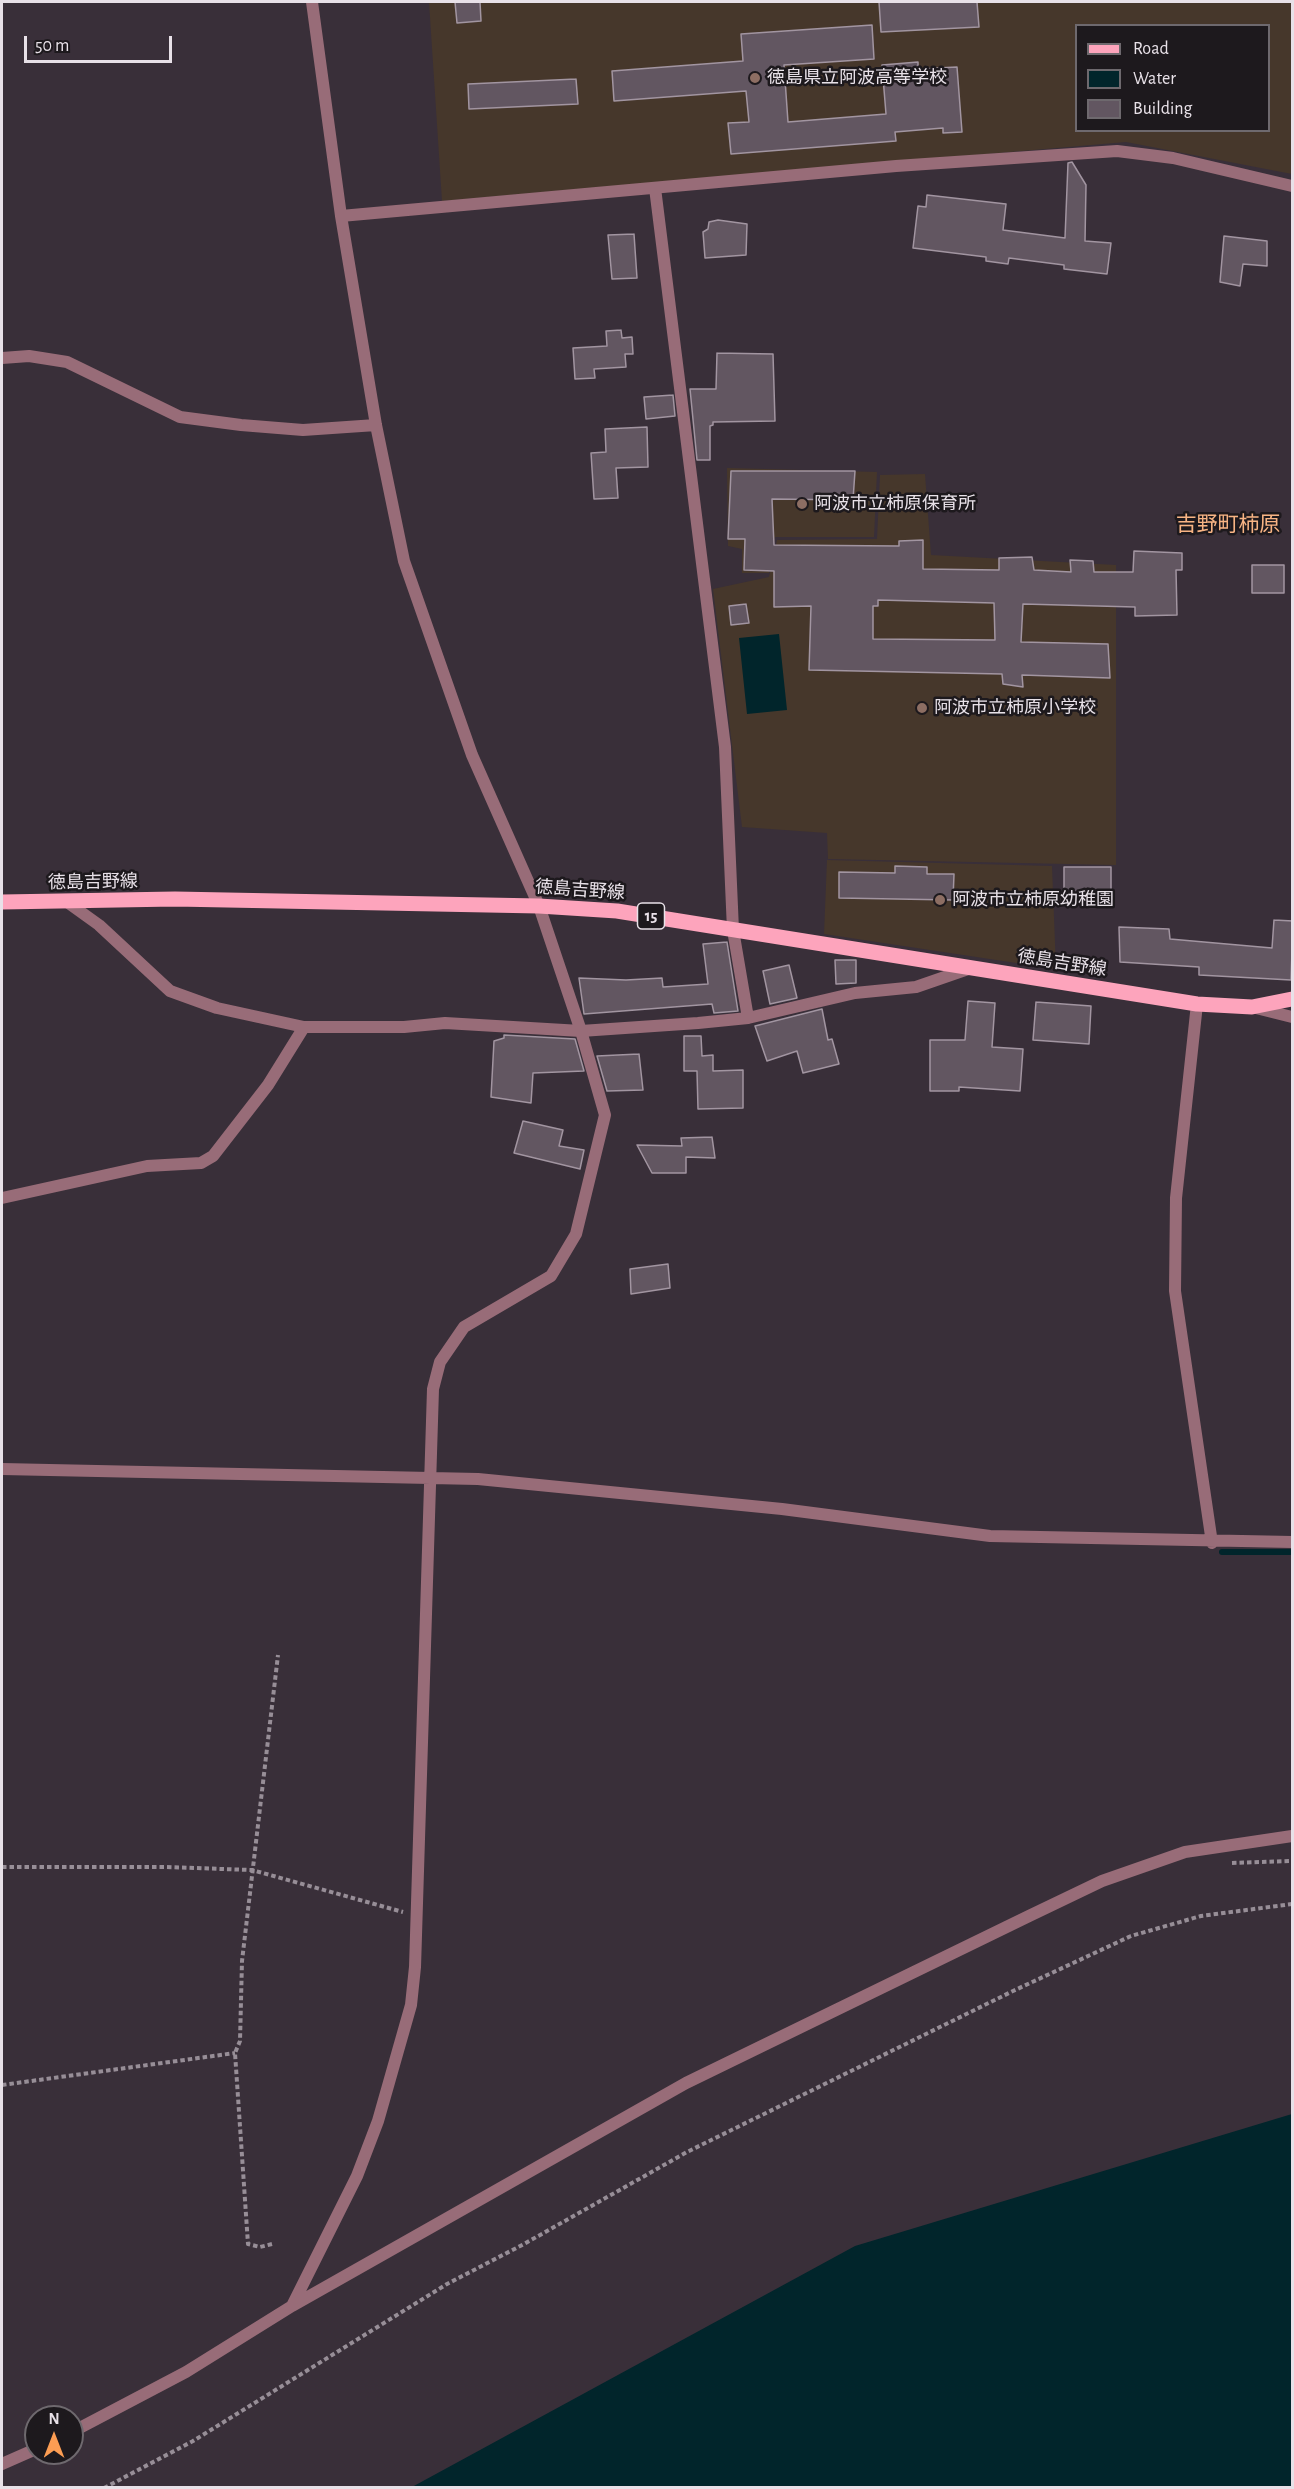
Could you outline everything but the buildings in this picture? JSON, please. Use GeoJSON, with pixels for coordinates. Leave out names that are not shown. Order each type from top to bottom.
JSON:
{"type":"FeatureCollection","features":[{"type":"Feature","properties":{"kind":"main road","name":"徳島吉野線"},"geometry":{"type":"LineString","coordinates":[[2,902],[67,903],[175,899],[539,906],[617,911],[1197,1004],[1252,1007],[1293,999]]}},
{"type":"Feature","properties":{"kind":"street"},"geometry":{"type":"LineString","coordinates":[[292,2306],[357,2176],[378,2121],[411,2005],[417,1915],[428,1478],[433,1389],[440,1362],[464,1327],[551,1276],[576,1234],[604,1115],[580,1031],[539,906],[472,755],[405,561],[376,425],[341,216],[312,2]]}},
{"type":"Feature","properties":{"kind":"street"},"geometry":{"type":"LineString","coordinates":[[341,216],[896,166],[1117,151],[1173,158],[1293,186]]}},
{"type":"Feature","properties":{"kind":"street"},"geometry":{"type":"LineString","coordinates":[[655,188],[725,747],[733,930],[748,1018]]}},
{"type":"Feature","properties":{"kind":"street"},"geometry":{"type":"LineString","coordinates":[[2,358],[29,356],[67,362],[180,417],[241,426],[303,430],[376,425]]}},
{"type":"Feature","properties":{"kind":"street"},"geometry":{"type":"LineString","coordinates":[[67,903],[99,926],[170,991],[217,1008],[304,1027],[404,1028],[445,1023],[580,1031],[748,1018],[855,993],[916,987],[968,969]]}},
{"type":"Feature","properties":{"kind":"street"},"geometry":{"type":"LineString","coordinates":[[1197,1004],[1176,1198],[1175,1291],[1212,1543]]}},
{"type":"Feature","properties":{"kind":"street"},"geometry":{"type":"LineString","coordinates":[[1252,1007],[1293,1017]]}},
{"type":"Feature","properties":{"kind":"street"},"geometry":{"type":"LineString","coordinates":[[2,1198],[147,1166],[201,1163],[213,1156],[268,1085],[304,1027]]}},
{"type":"Feature","properties":{"kind":"street"},"geometry":{"type":"LineString","coordinates":[[2,1469],[478,1479],[618,1491],[990,1536],[1212,1543],[1293,1542]]}},
{"type":"Feature","properties":{"kind":"street"},"geometry":{"type":"LineString","coordinates":[[84,2426],[186,2372],[292,2306],[686,2083],[1102,1881],[1185,1852],[1293,1836]]}},
{"type":"Feature","properties":{"kind":"street"},"geometry":{"type":"LineString","coordinates":[[2,2464],[24,2454]]}},
{"type":"Feature","properties":{"kind":"path"},"geometry":{"type":"LineString","coordinates":[[272,2244],[260,2247],[248,2244],[235,2053],[240,2041],[242,1961],[278,1655]]}},
{"type":"Feature","properties":{"kind":"path"},"geometry":{"type":"LineString","coordinates":[[2,1867],[165,1867],[252,1870],[417,1915]]}},
{"type":"Feature","properties":{"kind":"path"},"geometry":{"type":"LineString","coordinates":[[104,2487],[193,2441],[447,2284],[524,2244],[687,2152],[981,2007],[1131,1936],[1201,1916],[1293,1904]]}},
{"type":"Feature","properties":{"kind":"path"},"geometry":{"type":"LineString","coordinates":[[2,2085],[235,2053]]}},
{"type":"Feature","properties":{"kind":"shaded area","name":"徳島県立阿波高等学校"},"geometry":{"type":"Polygon","coordinates":[[[429,2],[1292,2],[1292,174],[1126,142],[442,201],[429,2]]]}},
{"type":"Feature","properties":{"kind":"shaded area","name":"阿波市立柿原保育所"},"geometry":{"type":"Polygon","coordinates":[[[727,468],[877,472],[874,537],[775,537],[769,573],[742,573],[742,549],[728,546],[727,468]]]}},
{"type":"Feature","properties":{"kind":"shaded area","name":"阿波市立柿原小学校"},"geometry":{"type":"Polygon","coordinates":[[[925,474],[931,555],[1116,565],[1116,865],[828,859],[827,833],[742,827],[713,589],[769,577],[777,540],[877,539],[880,475],[925,474]]]}},
{"type":"Feature","properties":{"kind":"shaded area","name":"阿波市立柿原幼稚園"},"geometry":{"type":"Polygon","coordinates":[[[827,860],[1052,866],[1056,969],[824,934],[827,860]]]}},
{"type":"Feature","properties":{"kind":"water"},"geometry":{"type":"Polygon","coordinates":[[[779,634],[787,710],[747,714],[739,638],[779,634]]]}},
{"type":"Feature","properties":{"kind":"water"},"geometry":{"type":"Polygon","coordinates":[[[1292,2114],[1292,2487],[412,2487],[855,2246],[1292,2114]]]}},
{"type":"Feature","properties":{"kind":"waterway"},"geometry":{"type":"LineString","coordinates":[[1222,1552],[1292,1552]]}},
{"type":"Feature","properties":{"kind":"place","name":"徳島県立阿波高等学校"},"geometry":{"type":"Point","coordinates":[755,78]}},
{"type":"Feature","properties":{"kind":"place","name":"阿波市立柿原保育所"},"geometry":{"type":"Point","coordinates":[802,504]}},
{"type":"Feature","properties":{"kind":"place","name":"阿波市立柿原小学校"},"geometry":{"type":"Point","coordinates":[922,708]}},
{"type":"Feature","properties":{"kind":"place","name":"阿波市立柿原幼稚園"},"geometry":{"type":"Point","coordinates":[940,900]}},
{"type":"Feature","properties":{"kind":"district","name":"吉野町柿原"},"geometry":{"type":"Point","coordinates":[1228,525]}}]}
